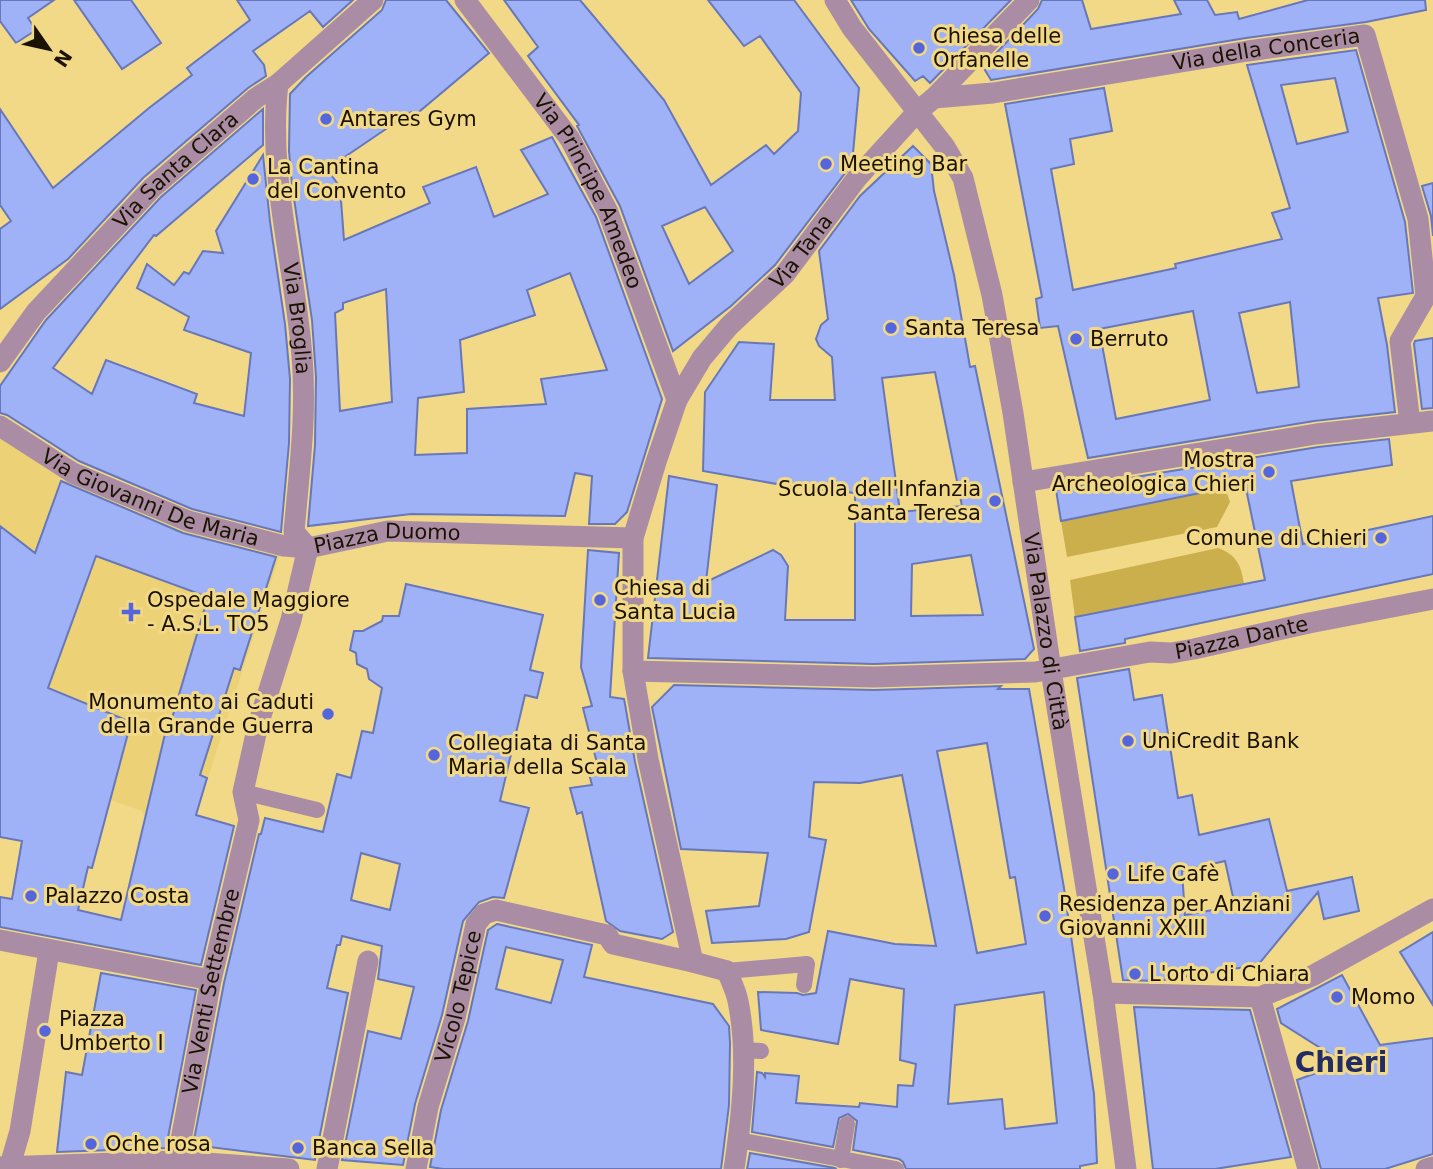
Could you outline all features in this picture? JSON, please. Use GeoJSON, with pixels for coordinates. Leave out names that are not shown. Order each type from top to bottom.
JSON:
{"type":"FeatureCollection","features":[{"type":"Feature","properties":{"kind":"street","name":"Via Santa Clara"},"geometry":{"type":"LineString","coordinates":[[0,362],[36,312],[152,188],[256,98],[278,84],[373,0]]}},
{"type":"Feature","properties":{"kind":"street","name":"Via Principe Amedeo"},"geometry":{"type":"LineString","coordinates":[[465,0],[570,139],[608,212],[677,400]]}},
{"type":"Feature","properties":{"kind":"street","name":"Via Palazzo di Città"},"geometry":{"type":"LineString","coordinates":[[835,0],[852,27],[926,105],[945,147],[964,178],[992,295],[1013,413],[1103,993],[1126,1169]]}},
{"type":"Feature","properties":{"kind":"street","name":"Via Tana"},"geometry":{"type":"LineString","coordinates":[[693,962],[648,759],[633,671],[634,538],[677,400],[702,358],[729,326],[785,274],[856,178],[1029,0]]}},
{"type":"Feature","properties":{"kind":"street","name":"Via della Conceria"},"geometry":{"type":"LineString","coordinates":[[926,105],[1248,51],[1365,35],[1418,219],[1426,296],[1400,341],[1410,423]]}},
{"type":"Feature","properties":{"kind":"street","name":"Via Broglia"},"geometry":{"type":"LineString","coordinates":[[278,84],[274,116],[304,387],[303,444],[294,532],[308,548]]}},
{"type":"Feature","properties":{"kind":"street"},"geometry":{"type":"LineString","coordinates":[[1023,482],[1315,434],[1433,421]]}},
{"type":"Feature","properties":{"kind":"street","name":"Via Giovanni De Maria"},"geometry":{"type":"LineString","coordinates":[[0,426],[73,473],[188,521],[284,546],[308,548]]}},
{"type":"Feature","properties":{"kind":"street","name":"Piazza Duomo"},"geometry":{"type":"LineString","coordinates":[[249,820],[243,792],[258,725],[291,620],[308,548],[388,531],[634,538]]}},
{"type":"Feature","properties":{"kind":"street","name":"Piazza Dante"},"geometry":{"type":"LineString","coordinates":[[633,671],[874,677],[1035,672],[1150,652],[1171,653],[1194,649],[1433,599]]}},
{"type":"Feature","properties":{"kind":"street","name":"Via Venti Settembre"},"geometry":{"type":"LineString","coordinates":[[170,1164],[249,820]]}},
{"type":"Feature","properties":{"kind":"street"},"geometry":{"type":"LineString","coordinates":[[1103,993],[1260,997],[1312,976],[1433,909]]}},
{"type":"Feature","properties":{"kind":"street","name":"Vicolo Tepice"},"geometry":{"type":"LineString","coordinates":[[416,1169],[428,1107],[455,1018],[476,924],[484,914],[496,910],[607,935],[613,944],[727,971]]}},
{"type":"Feature","properties":{"kind":"street"},"geometry":{"type":"LineString","coordinates":[[0,940],[211,980]]}},
{"type":"Feature","properties":{"kind":"street"},"geometry":{"type":"LineString","coordinates":[[50,951],[20,1132],[7,1167],[170,1164],[289,1169]]}},
{"type":"Feature","properties":{"kind":"street"},"geometry":{"type":"LineString","coordinates":[[327,1169],[368,961]]}},
{"type":"Feature","properties":{"kind":"street"},"geometry":{"type":"LineString","coordinates":[[727,971],[738,998],[752,1051],[734,1169]]}},
{"type":"Feature","properties":{"kind":"street"},"geometry":{"type":"LineString","coordinates":[[1260,997],[1308,1169]]}},
{"type":"Feature","properties":{"kind":"street"},"geometry":{"type":"LineString","coordinates":[[1426,1169],[1433,1167]]}},
{"type":"Feature","properties":{"kind":"lane"},"geometry":{"type":"LineString","coordinates":[[243,792],[317,810]]}},
{"type":"Feature","properties":{"kind":"lane"},"geometry":{"type":"LineString","coordinates":[[727,971],[807,964],[804,985]]}},
{"type":"Feature","properties":{"kind":"lane"},"geometry":{"type":"LineString","coordinates":[[841,1160],[847,1125]]}},
{"type":"Feature","properties":{"kind":"lane"},"geometry":{"type":"LineString","coordinates":[[738,1140],[896,1169]]}},
{"type":"Feature","properties":{"kind":"shaded area","name":"Ospedale Maggiore - A.S.L. TO5"},"geometry":{"type":"Polygon","coordinates":[[[0,437],[281,551],[196,815],[168,823],[144,816],[142,811],[71,786],[0,750],[0,437]]]}},
{"type":"Feature","properties":{"kind":"shaded area"},"geometry":{"type":"Polygon","coordinates":[[[1225,488],[1230,502],[1217,527],[1067,557],[1061,521],[1225,488]]]}},
{"type":"Feature","properties":{"kind":"shaded area"},"geometry":{"type":"Polygon","coordinates":[[[1218,548],[1230,554],[1237,562],[1244,584],[1075,617],[1070,580],[1218,548]]]}},
{"type":"Feature","properties":{"kind":"building"},"geometry":{"type":"Polygon","coordinates":[[[0,0],[54,0],[28,18],[36,30],[16,43],[0,21],[0,0]]]}},
{"type":"Feature","properties":{"kind":"building"},"geometry":{"type":"Polygon","coordinates":[[[74,0],[131,0],[161,43],[122,69],[74,0]]]}},
{"type":"Feature","properties":{"kind":"building"},"geometry":{"type":"Polygon","coordinates":[[[237,0],[353,0],[323,27],[310,11],[253,51],[264,65],[266,76],[248,88],[143,178],[68,259],[0,309],[0,229],[11,221],[0,205],[0,109],[53,188],[192,75],[187,68],[250,20],[237,0]]]}},
{"type":"Feature","properties":{"kind":"building"},"geometry":{"type":"Polygon","coordinates":[[[386,0],[446,0],[489,53],[414,116],[411,112],[327,169],[340,187],[344,240],[430,203],[423,187],[476,167],[494,217],[548,194],[521,150],[552,137],[596,217],[662,399],[627,512],[615,524],[589,524],[592,476],[575,473],[565,516],[411,514],[308,526],[315,445],[316,377],[312,320],[292,185],[289,151],[290,94],[382,10],[386,0]],[[570,273],[527,290],[535,315],[460,340],[464,392],[418,398],[415,455],[467,453],[467,409],[546,404],[541,379],[607,370],[570,273]],[[386,289],[343,303],[343,309],[335,313],[340,411],[392,402],[386,289]]]}},
{"type":"Feature","properties":{"kind":"building"},"geometry":{"type":"Polygon","coordinates":[[[504,0],[580,0],[664,100],[711,185],[766,145],[774,154],[798,131],[801,93],[760,36],[744,46],[708,0],[794,0],[859,88],[852,164],[775,265],[731,306],[673,351],[620,206],[577,126],[579,125],[528,56],[538,47],[504,0]],[[705,207],[662,226],[689,284],[733,251],[705,207]]]}},
{"type":"Feature","properties":{"kind":"building"},"geometry":{"type":"Polygon","coordinates":[[[851,0],[1011,0],[930,83],[923,76],[915,81],[869,29],[851,0]]]}},
{"type":"Feature","properties":{"kind":"building"},"geometry":{"type":"Polygon","coordinates":[[[1042,0],[1082,0],[1091,29],[1181,14],[1174,0],[1207,0],[1215,15],[1237,12],[1239,19],[1308,0],[1425,0],[1426,10],[1366,22],[1246,38],[991,80],[983,67],[1038,9],[1042,0]]]}},
{"type":"Feature","properties":{"kind":"building"},"geometry":{"type":"Polygon","coordinates":[[[1356,50],[1405,222],[1413,293],[1378,298],[1395,412],[1314,421],[1088,458],[1058,326],[1040,328],[1036,299],[1042,297],[1005,104],[1104,88],[1112,131],[1070,139],[1074,164],[1051,169],[1073,290],[1176,268],[1175,264],[1282,239],[1272,213],[1290,208],[1247,65],[1356,50]],[[1335,78],[1281,85],[1297,144],[1348,132],[1335,78]],[[1290,302],[1239,313],[1257,393],[1299,387],[1290,302]],[[1193,311],[1099,329],[1116,419],[1210,400],[1193,311]]]}},
{"type":"Feature","properties":{"kind":"building"},"geometry":{"type":"Polygon","coordinates":[[[263,109],[263,145],[154,235],[53,368],[92,394],[106,360],[197,394],[194,403],[244,416],[251,353],[184,330],[189,317],[137,288],[147,264],[174,285],[184,272],[189,274],[203,251],[223,253],[216,231],[263,155],[290,379],[289,443],[281,532],[192,509],[79,461],[0,413],[0,386],[46,320],[161,197],[263,109]]]}},
{"type":"Feature","properties":{"kind":"building"},"geometry":{"type":"Polygon","coordinates":[[[913,146],[931,164],[934,191],[954,275],[970,367],[975,366],[1034,649],[1025,659],[874,664],[648,658],[669,476],[717,485],[706,582],[773,550],[781,555],[788,566],[785,620],[855,620],[855,493],[794,487],[703,471],[705,392],[739,342],[774,344],[770,400],[835,400],[832,357],[819,346],[816,339],[821,325],[828,319],[819,251],[860,196],[913,146]],[[935,372],[882,378],[900,512],[962,506],[935,372]],[[971,555],[912,564],[911,616],[983,615],[971,555]]]}},
{"type":"Feature","properties":{"kind":"building"},"geometry":{"type":"Polygon","coordinates":[[[1433,183],[1433,236],[1431,216],[1422,186],[1433,183]]]}},
{"type":"Feature","properties":{"kind":"building"},"geometry":{"type":"Polygon","coordinates":[[[1433,338],[1433,408],[1422,409],[1414,344],[1415,341],[1433,338]]]}},
{"type":"Feature","properties":{"kind":"building","name":"Comune di Chieri"},"geometry":{"type":"Polygon","coordinates":[[[1389,439],[1392,465],[1291,481],[1303,544],[1433,516],[1433,574],[1125,639],[1125,643],[1080,651],[1075,617],[1265,580],[1245,484],[1061,521],[1056,490],[1318,447],[1389,439]]]}},
{"type":"Feature","properties":{"kind":"building","name":"Ospedale Maggiore - A.S.L. TO5"},"geometry":{"type":"Polygon","coordinates":[[[61,481],[183,533],[276,557],[240,670],[234,668],[200,775],[207,778],[196,815],[234,826],[201,965],[0,927],[0,897],[12,899],[22,841],[0,837],[0,526],[35,553],[61,481]],[[96,556],[48,688],[131,722],[78,910],[121,920],[165,734],[167,735],[208,597],[96,556]]]}},
{"type":"Feature","properties":{"kind":"building"},"geometry":{"type":"Polygon","coordinates":[[[588,550],[619,553],[610,697],[624,699],[635,762],[673,932],[662,939],[620,931],[606,921],[582,812],[577,814],[570,788],[592,785],[588,770],[599,771],[583,708],[592,706],[581,667],[588,550]]]}},
{"type":"Feature","properties":{"kind":"building"},"geometry":{"type":"Polygon","coordinates":[[[406,584],[543,615],[530,670],[543,673],[537,698],[525,695],[500,801],[529,808],[504,898],[493,897],[479,902],[463,921],[442,1015],[415,1104],[403,1165],[342,1160],[368,1031],[401,1039],[414,987],[378,979],[382,946],[342,936],[340,945],[337,945],[327,988],[348,993],[315,1160],[193,1145],[224,983],[265,818],[323,832],[337,774],[351,778],[362,731],[373,733],[382,688],[369,679],[367,669],[357,664],[356,653],[350,650],[354,631],[363,631],[382,621],[383,616],[399,616],[406,584]],[[361,853],[351,900],[390,910],[400,864],[361,853]]]}},
{"type":"Feature","properties":{"kind":"building"},"geometry":{"type":"Polygon","coordinates":[[[1129,669],[1134,700],[1162,695],[1178,798],[1192,795],[1199,835],[1269,819],[1287,891],[1352,877],[1359,911],[1324,919],[1318,892],[1258,965],[1157,981],[1123,980],[1077,678],[1129,669]],[[1225,861],[1182,871],[1185,915],[1235,906],[1225,861]]]}},
{"type":"Feature","properties":{"kind":"building"},"geometry":{"type":"Polygon","coordinates":[[[674,685],[874,690],[1001,686],[998,689],[1029,689],[1064,888],[1094,1094],[1097,1163],[1080,1166],[1080,1169],[906,1169],[899,1159],[853,1150],[857,1121],[848,1114],[839,1118],[833,1147],[752,1132],[757,1072],[765,1077],[765,1073],[799,1076],[796,1103],[859,1107],[860,1103],[897,1107],[898,1085],[913,1086],[916,1064],[900,1060],[904,989],[850,979],[838,1044],[761,1030],[758,992],[803,995],[816,993],[828,931],[895,944],[936,946],[902,775],[860,783],[814,782],[809,837],[826,840],[809,932],[786,939],[712,943],[706,911],[759,906],[768,853],[681,849],[652,707],[674,685]],[[987,743],[937,751],[977,953],[1026,944],[1015,877],[1010,878],[987,743]],[[1044,992],[955,1005],[948,1104],[1002,1099],[1005,1129],[1057,1123],[1044,992]]]}},
{"type":"Feature","properties":{"kind":"building"},"geometry":{"type":"Polygon","coordinates":[[[497,924],[592,945],[584,977],[713,1004],[729,1026],[730,1043],[729,1105],[721,1169],[430,1167],[441,1110],[468,1021],[488,930],[497,924]],[[506,947],[496,989],[551,1003],[563,960],[506,947]]]}},
{"type":"Feature","properties":{"kind":"building"},"geometry":{"type":"Polygon","coordinates":[[[1433,932],[1433,1005],[1400,952],[1433,932]]]}},
{"type":"Feature","properties":{"kind":"building"},"geometry":{"type":"Polygon","coordinates":[[[101,973],[196,990],[166,1148],[57,1152],[66,1072],[82,1075],[101,973]]]}},
{"type":"Feature","properties":{"kind":"building"},"geometry":{"type":"Polygon","coordinates":[[[1342,975],[1380,1045],[1433,1038],[1433,1154],[1385,1169],[1321,1169],[1297,1080],[1344,1063],[1281,1023],[1277,1009],[1342,975]]]}},
{"type":"Feature","properties":{"kind":"building"},"geometry":{"type":"Polygon","coordinates":[[[1134,1007],[1250,1010],[1291,1157],[1215,1169],[1153,1169],[1134,1007]]]}},
{"type":"Feature","properties":{"kind":"building"},"geometry":{"type":"Polygon","coordinates":[[[750,1153],[835,1168],[836,1169],[747,1169],[750,1153]]]}},
{"type":"Feature","properties":{"kind":"place","name":"Chiesa delle Orfanelle"},"geometry":{"type":"Point","coordinates":[919,48]}},
{"type":"Feature","properties":{"kind":"place","name":"Antares Gym"},"geometry":{"type":"Point","coordinates":[326,119]}},
{"type":"Feature","properties":{"kind":"place","name":"Meeting Bar"},"geometry":{"type":"Point","coordinates":[826,164]}},
{"type":"Feature","properties":{"kind":"place","name":"La Cantina del Convento"},"geometry":{"type":"Point","coordinates":[253,179]}},
{"type":"Feature","properties":{"kind":"place","name":"Santa Teresa"},"geometry":{"type":"Point","coordinates":[891,328]}},
{"type":"Feature","properties":{"kind":"place","name":"Berruto"},"geometry":{"type":"Point","coordinates":[1076,339]}},
{"type":"Feature","properties":{"kind":"place","name":"Mostra Archeologica Chieri"},"geometry":{"type":"Point","coordinates":[1269,472]}},
{"type":"Feature","properties":{"kind":"place","name":"Scuola dell'Infanzia Santa Teresa"},"geometry":{"type":"Point","coordinates":[995,501]}},
{"type":"Feature","properties":{"kind":"place","name":"Comune di Chieri"},"geometry":{"type":"Point","coordinates":[1381,538]}},
{"type":"Feature","properties":{"kind":"place","name":"Chiesa di Santa Lucia"},"geometry":{"type":"Point","coordinates":[600,600]}},
{"type":"Feature","properties":{"kind":"place","name":"Ospedale Maggiore - A.S.L. TO5"},"geometry":{"type":"Point","coordinates":[131,612]}},
{"type":"Feature","properties":{"kind":"place","name":"Monumento ai Caduti della Grande Guerra"},"geometry":{"type":"Point","coordinates":[328,714]}},
{"type":"Feature","properties":{"kind":"place","name":"UniCredit Bank"},"geometry":{"type":"Point","coordinates":[1128,741]}},
{"type":"Feature","properties":{"kind":"place","name":"Collegiata di Santa Maria della Scala"},"geometry":{"type":"Point","coordinates":[434,755]}},
{"type":"Feature","properties":{"kind":"place","name":"Life Cafè"},"geometry":{"type":"Point","coordinates":[1113,874]}},
{"type":"Feature","properties":{"kind":"place","name":"Palazzo Costa"},"geometry":{"type":"Point","coordinates":[31,896]}},
{"type":"Feature","properties":{"kind":"place","name":"Residenza per Anziani Giovanni XXIII"},"geometry":{"type":"Point","coordinates":[1045,916]}},
{"type":"Feature","properties":{"kind":"place","name":"L'orto di Chiara"},"geometry":{"type":"Point","coordinates":[1135,974]}},
{"type":"Feature","properties":{"kind":"place","name":"Momo"},"geometry":{"type":"Point","coordinates":[1337,997]}},
{"type":"Feature","properties":{"kind":"place","name":"Piazza Umberto I"},"geometry":{"type":"Point","coordinates":[45,1031]}},
{"type":"Feature","properties":{"kind":"place","name":"Oche rosa"},"geometry":{"type":"Point","coordinates":[91,1144]}},
{"type":"Feature","properties":{"kind":"place","name":"Banca Sella"},"geometry":{"type":"Point","coordinates":[298,1148]}},
{"type":"Feature","properties":{"kind":"district","name":"Chieri"},"geometry":{"type":"Point","coordinates":[1341,1062]}}]}
